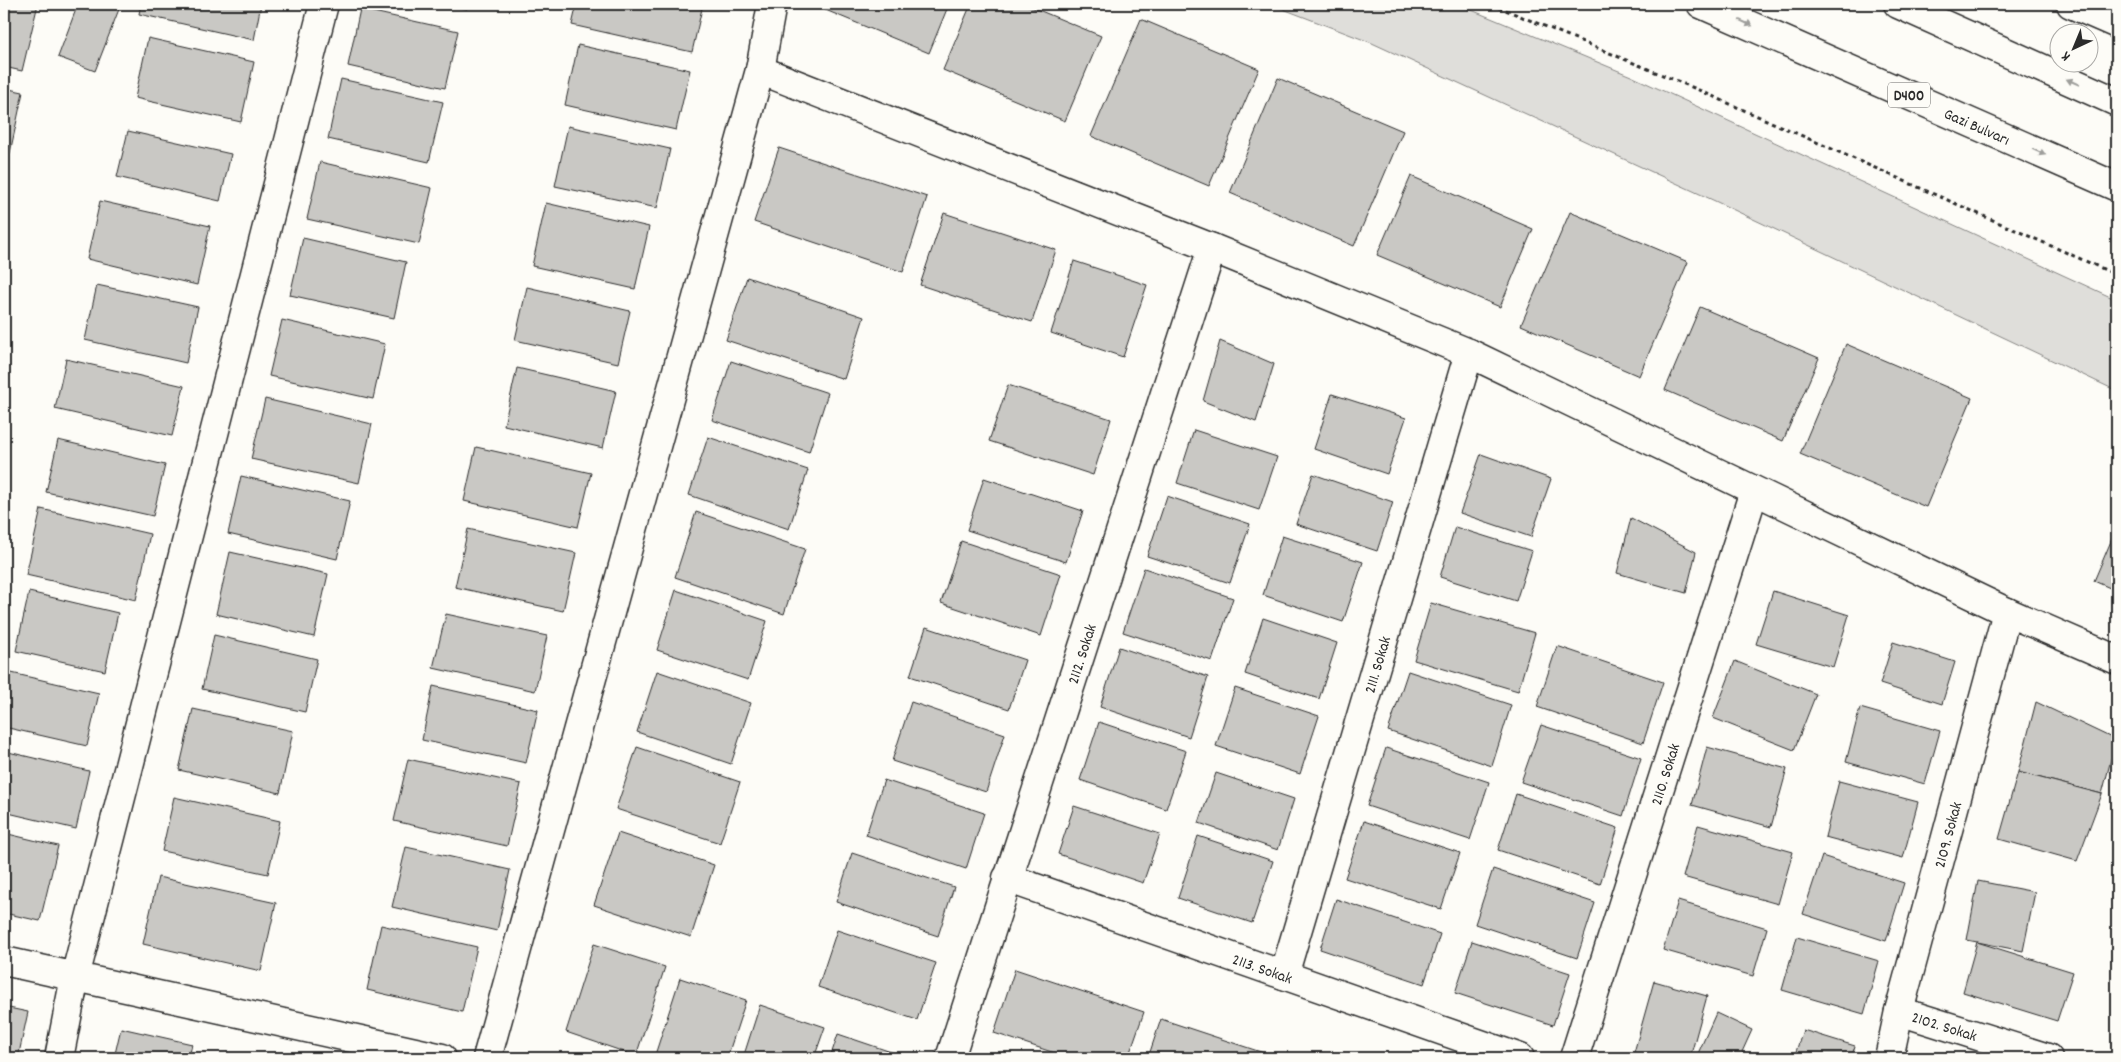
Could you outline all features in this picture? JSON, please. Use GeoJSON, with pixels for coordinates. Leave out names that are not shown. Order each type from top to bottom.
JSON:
{"type":"FeatureCollection","features":[{"type":"Feature","properties":{"kind":"main road"},"geometry":{"type":"LineString","coordinates":[[58,1058],[75,977],[324,4]]}},
{"type":"Feature","properties":{"kind":"main road"},"geometry":{"type":"LineString","coordinates":[[487,1058],[760,70],[772,4]]}},
{"type":"Feature","properties":{"kind":"main road","name":"Gazi Bulvarı"},"geometry":{"type":"LineString","coordinates":[[1701,4],[2117,187]]}},
{"type":"Feature","properties":{"kind":"main road"},"geometry":{"type":"LineString","coordinates":[[1898,4],[2117,102]]}},
{"type":"Feature","properties":{"kind":"main road"},"geometry":{"type":"LineString","coordinates":[[2071,4],[2117,24]]}},
{"type":"Feature","properties":{"kind":"main road"},"geometry":{"type":"LineString","coordinates":[[760,70],[1212,248],[1469,353],[2007,612],[2117,660]]}},
{"type":"Feature","properties":{"kind":"main road","name":"2112. Sokak"},"geometry":{"type":"LineString","coordinates":[[950,1058],[1212,248]]}},
{"type":"Feature","properties":{"kind":"main road","name":"2111. Sokak"},"geometry":{"type":"LineString","coordinates":[[1284,975],[1469,353]]}},
{"type":"Feature","properties":{"kind":"main road","name":"2110. Sokak"},"geometry":{"type":"LineString","coordinates":[[1574,1058],[1754,491]]}},
{"type":"Feature","properties":{"kind":"main road","name":"2109. Sokak"},"geometry":{"type":"LineString","coordinates":[[1889,1058],[1899,1011],[2007,612]]}},
{"type":"Feature","properties":{"kind":"main road","name":"2113. Sokak"},"geometry":{"type":"LineString","coordinates":[[1007,878],[1520,1058]]}},
{"type":"Feature","properties":{"kind":"main road"},"geometry":{"type":"LineString","coordinates":[[4,961],[442,1058]]}},
{"type":"Feature","properties":{"kind":"main road","name":"2102. Sokak"},"geometry":{"type":"LineString","coordinates":[[1899,1011],[2048,1058]]}},
{"type":"Feature","properties":{"kind":"path"},"geometry":{"type":"LineString","coordinates":[[1491,4],[1694,88],[2117,275]]}},
{"type":"Feature","properties":{"kind":"shaded area"},"geometry":{"type":"Polygon","coordinates":[[[1270,4],[1457,4],[1631,76],[2117,300],[2117,391],[1715,201],[1372,43],[1270,4]]]}},
{"type":"Feature","properties":{"kind":"building"},"geometry":{"type":"Polygon","coordinates":[[[4,4],[38,4],[22,71],[4,67],[4,4]]]}},
{"type":"Feature","properties":{"kind":"building"},"geometry":{"type":"Polygon","coordinates":[[[78,4],[121,4],[95,71],[58,57],[78,4]]]}},
{"type":"Feature","properties":{"kind":"building"},"geometry":{"type":"Polygon","coordinates":[[[141,4],[261,4],[254,40],[139,14],[141,4]]]}},
{"type":"Feature","properties":{"kind":"building"},"geometry":{"type":"Polygon","coordinates":[[[444,4],[468,4],[467,9],[444,4]]]}},
{"type":"Feature","properties":{"kind":"building"},"geometry":{"type":"Polygon","coordinates":[[[577,4],[703,4],[692,52],[572,25],[577,4]]]}},
{"type":"Feature","properties":{"kind":"building"},"geometry":{"type":"Polygon","coordinates":[[[811,4],[949,4],[929,53],[811,4]]]}},
{"type":"Feature","properties":{"kind":"building"},"geometry":{"type":"Polygon","coordinates":[[[971,4],[1024,4],[1101,36],[1065,121],[943,70],[971,4]]]}},
{"type":"Feature","properties":{"kind":"building"},"geometry":{"type":"Polygon","coordinates":[[[360,9],[458,31],[445,88],[348,66],[360,9]]]}},
{"type":"Feature","properties":{"kind":"building"},"geometry":{"type":"Polygon","coordinates":[[[1141,19],[1259,69],[1209,186],[1091,136],[1141,19]]]}},
{"type":"Feature","properties":{"kind":"building"},"geometry":{"type":"Polygon","coordinates":[[[148,38],[254,62],[241,122],[135,98],[148,38]]]}},
{"type":"Feature","properties":{"kind":"building"},"geometry":{"type":"Polygon","coordinates":[[[578,45],[690,70],[676,130],[565,105],[578,45]]]}},
{"type":"Feature","properties":{"kind":"building"},"geometry":{"type":"Polygon","coordinates":[[[1278,78],[1403,131],[1354,246],[1230,193],[1278,78]]]}},
{"type":"Feature","properties":{"kind":"building"},"geometry":{"type":"Polygon","coordinates":[[[341,79],[443,102],[429,162],[328,139],[341,79]]]}},
{"type":"Feature","properties":{"kind":"building"},"geometry":{"type":"Polygon","coordinates":[[[4,88],[23,92],[4,181],[4,88]]]}},
{"type":"Feature","properties":{"kind":"building"},"geometry":{"type":"Polygon","coordinates":[[[568,126],[670,149],[657,208],[555,186],[568,126]]]}},
{"type":"Feature","properties":{"kind":"building"},"geometry":{"type":"Polygon","coordinates":[[[128,131],[231,154],[220,201],[117,177],[128,131]]]}},
{"type":"Feature","properties":{"kind":"building"},"geometry":{"type":"Polygon","coordinates":[[[779,148],[927,197],[903,272],[754,222],[779,148]]]}},
{"type":"Feature","properties":{"kind":"building"},"geometry":{"type":"Polygon","coordinates":[[[320,162],[432,188],[419,244],[307,219],[320,162]]]}},
{"type":"Feature","properties":{"kind":"building"},"geometry":{"type":"Polygon","coordinates":[[[1411,176],[1533,229],[1500,307],[1377,255],[1411,176]]]}},
{"type":"Feature","properties":{"kind":"building"},"geometry":{"type":"Polygon","coordinates":[[[100,201],[210,226],[197,285],[87,259],[100,201]]]}},
{"type":"Feature","properties":{"kind":"building"},"geometry":{"type":"Polygon","coordinates":[[[546,203],[649,227],[635,289],[532,266],[546,203]]]}},
{"type":"Feature","properties":{"kind":"building"},"geometry":{"type":"Polygon","coordinates":[[[1570,212],[1688,262],[1639,376],[1521,325],[1570,212]]]}},
{"type":"Feature","properties":{"kind":"building"},"geometry":{"type":"Polygon","coordinates":[[[944,213],[1056,250],[1032,322],[920,285],[944,213]]]}},
{"type":"Feature","properties":{"kind":"building"},"geometry":{"type":"Polygon","coordinates":[[[303,238],[406,262],[394,318],[290,295],[303,238]]]}},
{"type":"Feature","properties":{"kind":"building"},"geometry":{"type":"Polygon","coordinates":[[[1074,261],[1147,285],[1123,357],[1051,333],[1074,261]]]}},
{"type":"Feature","properties":{"kind":"building"},"geometry":{"type":"Polygon","coordinates":[[[747,277],[864,317],[844,379],[726,340],[747,277]]]}},
{"type":"Feature","properties":{"kind":"building"},"geometry":{"type":"Polygon","coordinates":[[[97,285],[198,307],[186,363],[85,340],[97,285]]]}},
{"type":"Feature","properties":{"kind":"building"},"geometry":{"type":"Polygon","coordinates":[[[527,287],[630,311],[618,363],[515,340],[527,287]]]}},
{"type":"Feature","properties":{"kind":"building"},"geometry":{"type":"Polygon","coordinates":[[[1700,307],[1819,358],[1783,441],[1665,390],[1700,307]]]}},
{"type":"Feature","properties":{"kind":"building"},"geometry":{"type":"Polygon","coordinates":[[[282,320],[385,344],[373,399],[269,376],[282,320]]]}},
{"type":"Feature","properties":{"kind":"building"},"geometry":{"type":"Polygon","coordinates":[[[1220,341],[1274,364],[1256,422],[1203,401],[1220,341]]]}},
{"type":"Feature","properties":{"kind":"building"},"geometry":{"type":"Polygon","coordinates":[[[1846,344],[1972,398],[1926,507],[1800,454],[1846,344]]]}},
{"type":"Feature","properties":{"kind":"building"},"geometry":{"type":"Polygon","coordinates":[[[66,359],[184,386],[172,436],[55,409],[66,359]]]}},
{"type":"Feature","properties":{"kind":"building"},"geometry":{"type":"Polygon","coordinates":[[[731,361],[828,393],[809,452],[712,420],[731,361]]]}},
{"type":"Feature","properties":{"kind":"building"},"geometry":{"type":"Polygon","coordinates":[[[517,368],[616,391],[603,448],[504,425],[517,368]]]}},
{"type":"Feature","properties":{"kind":"building"},"geometry":{"type":"Polygon","coordinates":[[[1008,385],[1111,419],[1093,475],[989,441],[1008,385]]]}},
{"type":"Feature","properties":{"kind":"building"},"geometry":{"type":"Polygon","coordinates":[[[1332,394],[1406,418],[1387,474],[1314,449],[1332,394]]]}},
{"type":"Feature","properties":{"kind":"building"},"geometry":{"type":"Polygon","coordinates":[[[265,399],[372,424],[359,483],[251,459],[265,399]]]}},
{"type":"Feature","properties":{"kind":"building"},"geometry":{"type":"Polygon","coordinates":[[[1194,430],[1277,457],[1259,510],[1177,483],[1194,430]]]}},
{"type":"Feature","properties":{"kind":"building"},"geometry":{"type":"Polygon","coordinates":[[[708,437],[808,470],[789,529],[689,495],[708,437]]]}},
{"type":"Feature","properties":{"kind":"building"},"geometry":{"type":"Polygon","coordinates":[[[58,440],[165,465],[153,516],[46,492],[58,440]]]}},
{"type":"Feature","properties":{"kind":"building"},"geometry":{"type":"Polygon","coordinates":[[[476,447],[591,473],[578,527],[464,501],[476,447]]]}},
{"type":"Feature","properties":{"kind":"building"},"geometry":{"type":"Polygon","coordinates":[[[1481,454],[1551,479],[1531,537],[1460,513],[1481,454]]]}},
{"type":"Feature","properties":{"kind":"building"},"geometry":{"type":"Polygon","coordinates":[[[1313,474],[1393,502],[1377,551],[1296,524],[1313,474]]]}},
{"type":"Feature","properties":{"kind":"building"},"geometry":{"type":"Polygon","coordinates":[[[241,476],[350,501],[337,559],[228,534],[241,476]]]}},
{"type":"Feature","properties":{"kind":"building"},"geometry":{"type":"Polygon","coordinates":[[[984,478],[1083,511],[1066,562],[967,530],[984,478]]]}},
{"type":"Feature","properties":{"kind":"building"},"geometry":{"type":"Polygon","coordinates":[[[1167,496],[1250,524],[1230,583],[1147,556],[1167,496]]]}},
{"type":"Feature","properties":{"kind":"building"},"geometry":{"type":"Polygon","coordinates":[[[41,509],[150,534],[136,600],[26,575],[41,509]]]}},
{"type":"Feature","properties":{"kind":"building"},"geometry":{"type":"Polygon","coordinates":[[[696,512],[805,549],[784,614],[675,577],[696,512]]]}},
{"type":"Feature","properties":{"kind":"building"},"geometry":{"type":"Polygon","coordinates":[[[1631,518],[1696,552],[1686,593],[1617,573],[1631,518]]]}},
{"type":"Feature","properties":{"kind":"building"},"geometry":{"type":"Polygon","coordinates":[[[1455,527],[1532,551],[1516,601],[1440,577],[1455,527]]]}},
{"type":"Feature","properties":{"kind":"building"},"geometry":{"type":"Polygon","coordinates":[[[2117,527],[2117,591],[2094,581],[2117,527]]]}},
{"type":"Feature","properties":{"kind":"building"},"geometry":{"type":"Polygon","coordinates":[[[468,529],[576,553],[563,611],[455,587],[468,529]]]}},
{"type":"Feature","properties":{"kind":"building"},"geometry":{"type":"Polygon","coordinates":[[[1282,536],[1363,562],[1343,622],[1263,595],[1282,536]]]}},
{"type":"Feature","properties":{"kind":"building"},"geometry":{"type":"Polygon","coordinates":[[[961,541],[1061,574],[1041,636],[941,603],[961,541]]]}},
{"type":"Feature","properties":{"kind":"building"},"geometry":{"type":"Polygon","coordinates":[[[230,552],[328,574],[314,637],[216,614],[230,552]]]}},
{"type":"Feature","properties":{"kind":"building"},"geometry":{"type":"Polygon","coordinates":[[[1144,568],[1233,598],[1212,661],[1123,632],[1144,568]]]}},
{"type":"Feature","properties":{"kind":"building"},"geometry":{"type":"Polygon","coordinates":[[[676,590],[767,621],[748,680],[657,650],[676,590]]]}},
{"type":"Feature","properties":{"kind":"building"},"geometry":{"type":"Polygon","coordinates":[[[1773,591],[1849,615],[1833,667],[1756,644],[1773,591]]]}},
{"type":"Feature","properties":{"kind":"building"},"geometry":{"type":"Polygon","coordinates":[[[29,592],[118,613],[105,671],[16,651],[29,592]]]}},
{"type":"Feature","properties":{"kind":"building"},"geometry":{"type":"Polygon","coordinates":[[[1431,603],[1535,633],[1518,691],[1414,660],[1431,603]]]}},
{"type":"Feature","properties":{"kind":"building"},"geometry":{"type":"Polygon","coordinates":[[[446,614],[547,636],[535,691],[433,668],[446,614]]]}},
{"type":"Feature","properties":{"kind":"building"},"geometry":{"type":"Polygon","coordinates":[[[1263,618],[1337,643],[1319,699],[1245,674],[1263,618]]]}},
{"type":"Feature","properties":{"kind":"building"},"geometry":{"type":"Polygon","coordinates":[[[926,627],[1025,660],[1009,709],[910,676],[926,627]]]}},
{"type":"Feature","properties":{"kind":"building"},"geometry":{"type":"Polygon","coordinates":[[[214,635],[317,659],[305,712],[202,689],[214,635]]]}},
{"type":"Feature","properties":{"kind":"building"},"geometry":{"type":"Polygon","coordinates":[[[1893,642],[1955,662],[1942,704],[1880,684],[1893,642]]]}},
{"type":"Feature","properties":{"kind":"building"},"geometry":{"type":"Polygon","coordinates":[[[1557,646],[1663,682],[1643,743],[1537,707],[1557,646]]]}},
{"type":"Feature","properties":{"kind":"building"},"geometry":{"type":"Polygon","coordinates":[[[1119,647],[1208,677],[1189,737],[1100,707],[1119,647]]]}},
{"type":"Feature","properties":{"kind":"building"},"geometry":{"type":"Polygon","coordinates":[[[1735,661],[1816,694],[1794,750],[1713,718],[1735,661]]]}},
{"type":"Feature","properties":{"kind":"building"},"geometry":{"type":"Polygon","coordinates":[[[657,671],[751,703],[731,764],[637,732],[657,671]]]}},
{"type":"Feature","properties":{"kind":"building"},"geometry":{"type":"Polygon","coordinates":[[[1408,671],[1511,705],[1492,766],[1388,731],[1408,671]]]}},
{"type":"Feature","properties":{"kind":"building"},"geometry":{"type":"Polygon","coordinates":[[[7,672],[99,693],[87,746],[4,727],[4,688],[7,672]]]}},
{"type":"Feature","properties":{"kind":"building"},"geometry":{"type":"Polygon","coordinates":[[[433,686],[538,710],[526,763],[422,740],[433,686]]]}},
{"type":"Feature","properties":{"kind":"building"},"geometry":{"type":"Polygon","coordinates":[[[1235,688],[1319,716],[1300,774],[1216,746],[1235,688]]]}},
{"type":"Feature","properties":{"kind":"building"},"geometry":{"type":"Polygon","coordinates":[[[911,702],[1005,734],[986,792],[892,761],[911,702]]]}},
{"type":"Feature","properties":{"kind":"building"},"geometry":{"type":"Polygon","coordinates":[[[2036,702],[2116,740],[2102,794],[2018,772],[2036,702]]]}},
{"type":"Feature","properties":{"kind":"building"},"geometry":{"type":"Polygon","coordinates":[[[1860,708],[1940,731],[1925,784],[1846,762],[1860,708]]]}},
{"type":"Feature","properties":{"kind":"building"},"geometry":{"type":"Polygon","coordinates":[[[193,709],[293,731],[280,793],[179,770],[193,709]]]}},
{"type":"Feature","properties":{"kind":"building"},"geometry":{"type":"Polygon","coordinates":[[[1099,722],[1186,751],[1166,809],[1080,780],[1099,722]]]}},
{"type":"Feature","properties":{"kind":"building"},"geometry":{"type":"Polygon","coordinates":[[[1541,725],[1641,758],[1623,816],[1521,782],[1541,725]]]}},
{"type":"Feature","properties":{"kind":"building"},"geometry":{"type":"Polygon","coordinates":[[[637,747],[740,782],[720,843],[616,809],[637,747]]]}},
{"type":"Feature","properties":{"kind":"building"},"geometry":{"type":"Polygon","coordinates":[[[1707,747],[1787,769],[1771,827],[1692,805],[1707,747]]]}},
{"type":"Feature","properties":{"kind":"building"},"geometry":{"type":"Polygon","coordinates":[[[1386,748],[1489,782],[1470,840],[1367,806],[1386,748]]]}},
{"type":"Feature","properties":{"kind":"building"},"geometry":{"type":"Polygon","coordinates":[[[4,751],[89,771],[76,829],[4,812],[4,751]]]}},
{"type":"Feature","properties":{"kind":"building"},"geometry":{"type":"Polygon","coordinates":[[[408,759],[521,784],[507,846],[394,821],[408,759]]]}},
{"type":"Feature","properties":{"kind":"building"},"geometry":{"type":"Polygon","coordinates":[[[2018,772],[2102,794],[2077,861],[1999,839],[2018,772]]]}},
{"type":"Feature","properties":{"kind":"building"},"geometry":{"type":"Polygon","coordinates":[[[1216,773],[1294,799],[1278,850],[1199,823],[1216,773]]]}},
{"type":"Feature","properties":{"kind":"building"},"geometry":{"type":"Polygon","coordinates":[[[884,780],[984,813],[966,869],[866,835],[884,780]]]}},
{"type":"Feature","properties":{"kind":"building"},"geometry":{"type":"Polygon","coordinates":[[[1839,781],[1918,802],[1903,858],[1825,837],[1839,781]]]}},
{"type":"Feature","properties":{"kind":"building"},"geometry":{"type":"Polygon","coordinates":[[[1516,794],[1618,828],[1600,884],[1498,850],[1516,794]]]}},
{"type":"Feature","properties":{"kind":"building"},"geometry":{"type":"Polygon","coordinates":[[[174,797],[280,821],[268,874],[162,851],[174,797]]]}},
{"type":"Feature","properties":{"kind":"building"},"geometry":{"type":"Polygon","coordinates":[[[1074,806],[1160,834],[1143,883],[1058,854],[1074,806]]]}},
{"type":"Feature","properties":{"kind":"building"},"geometry":{"type":"Polygon","coordinates":[[[1364,821],[1460,853],[1441,909],[1345,878],[1364,821]]]}},
{"type":"Feature","properties":{"kind":"building"},"geometry":{"type":"Polygon","coordinates":[[[1698,825],[1793,852],[1778,904],[1683,877],[1698,825]]]}},
{"type":"Feature","properties":{"kind":"building"},"geometry":{"type":"Polygon","coordinates":[[[4,833],[58,846],[40,921],[4,913],[4,833]]]}},
{"type":"Feature","properties":{"kind":"building"},"geometry":{"type":"Polygon","coordinates":[[[618,833],[714,865],[691,937],[594,905],[618,833]]]}},
{"type":"Feature","properties":{"kind":"building"},"geometry":{"type":"Polygon","coordinates":[[[1198,836],[1273,861],[1252,923],[1178,898],[1198,836]]]}},
{"type":"Feature","properties":{"kind":"building"},"geometry":{"type":"Polygon","coordinates":[[[406,847],[510,870],[497,931],[392,907],[406,847]]]}},
{"type":"Feature","properties":{"kind":"building"},"geometry":{"type":"Polygon","coordinates":[[[852,853],[954,887],[938,936],[836,902],[852,853]]]}},
{"type":"Feature","properties":{"kind":"building"},"geometry":{"type":"Polygon","coordinates":[[[1822,856],[1904,883],[1886,941],[1803,914],[1822,856]]]}},
{"type":"Feature","properties":{"kind":"building"},"geometry":{"type":"Polygon","coordinates":[[[1493,869],[1595,903],[1577,958],[1475,924],[1493,869]]]}},
{"type":"Feature","properties":{"kind":"building"},"geometry":{"type":"Polygon","coordinates":[[[158,877],[276,903],[261,971],[143,944],[158,877]]]}},
{"type":"Feature","properties":{"kind":"building"},"geometry":{"type":"Polygon","coordinates":[[[1978,881],[2035,892],[2023,951],[1967,940],[1978,881]]]}},
{"type":"Feature","properties":{"kind":"building"},"geometry":{"type":"Polygon","coordinates":[[[1336,899],[1440,934],[1424,984],[1320,949],[1336,899]]]}},
{"type":"Feature","properties":{"kind":"building"},"geometry":{"type":"Polygon","coordinates":[[[1678,901],[1767,928],[1753,976],[1663,950],[1678,901]]]}},
{"type":"Feature","properties":{"kind":"building"},"geometry":{"type":"Polygon","coordinates":[[[381,925],[477,947],[462,1012],[367,990],[381,925]]]}},
{"type":"Feature","properties":{"kind":"building"},"geometry":{"type":"Polygon","coordinates":[[[837,930],[936,963],[917,1020],[818,987],[837,930]]]}},
{"type":"Feature","properties":{"kind":"building"},"geometry":{"type":"Polygon","coordinates":[[[1797,937],[1879,961],[1864,1014],[1782,990],[1797,937]]]}},
{"type":"Feature","properties":{"kind":"building"},"geometry":{"type":"Polygon","coordinates":[[[1472,941],[1570,973],[1553,1025],[1455,993],[1472,941]]]}},
{"type":"Feature","properties":{"kind":"building"},"geometry":{"type":"Polygon","coordinates":[[[1977,942],[2073,972],[2057,1021],[1963,992],[1977,942]]]}},
{"type":"Feature","properties":{"kind":"building"},"geometry":{"type":"Polygon","coordinates":[[[594,944],[665,967],[636,1056],[566,1032],[594,944]]]}},
{"type":"Feature","properties":{"kind":"building"},"geometry":{"type":"Polygon","coordinates":[[[1015,969],[1144,1012],[1128,1058],[1070,1058],[994,1033],[1015,969]]]}},
{"type":"Feature","properties":{"kind":"building"},"geometry":{"type":"Polygon","coordinates":[[[680,978],[746,1000],[727,1058],[654,1058],[680,978]]]}},
{"type":"Feature","properties":{"kind":"building"},"geometry":{"type":"Polygon","coordinates":[[[1654,981],[1707,996],[1690,1058],[1641,1058],[1633,1056],[1654,981]]]}},
{"type":"Feature","properties":{"kind":"building"},"geometry":{"type":"Polygon","coordinates":[[[760,1005],[825,1027],[814,1058],[743,1058],[760,1005]]]}},
{"type":"Feature","properties":{"kind":"building"},"geometry":{"type":"Polygon","coordinates":[[[4,1007],[28,1012],[18,1058],[4,1058],[4,1007]]]}},
{"type":"Feature","properties":{"kind":"building"},"geometry":{"type":"Polygon","coordinates":[[[1716,1013],[1752,1030],[1742,1052],[1756,1058],[1696,1058],[1716,1013]]]}},
{"type":"Feature","properties":{"kind":"building"},"geometry":{"type":"Polygon","coordinates":[[[1161,1019],[1279,1058],[1148,1058],[1161,1019]]]}},
{"type":"Feature","properties":{"kind":"building"},"geometry":{"type":"Polygon","coordinates":[[[121,1028],[192,1044],[189,1058],[114,1058],[121,1028]]]}},
{"type":"Feature","properties":{"kind":"building"},"geometry":{"type":"Polygon","coordinates":[[[1803,1030],[1855,1046],[1851,1058],[1794,1058],[1803,1030]]]}},
{"type":"Feature","properties":{"kind":"building"},"geometry":{"type":"Polygon","coordinates":[[[838,1034],[906,1057],[906,1058],[830,1058],[838,1034]]]}}]}
